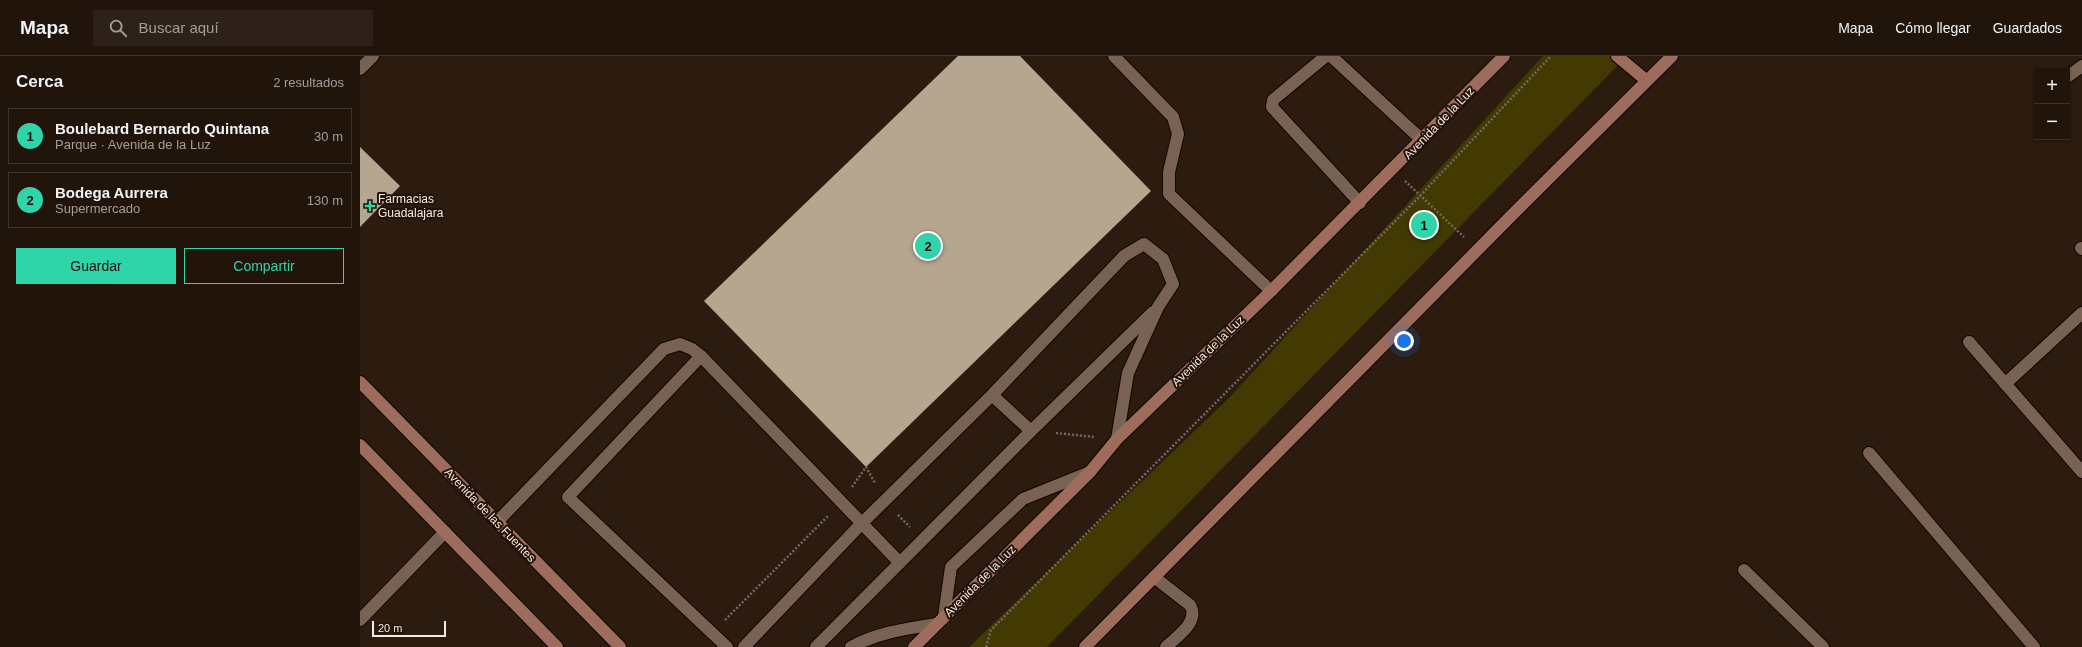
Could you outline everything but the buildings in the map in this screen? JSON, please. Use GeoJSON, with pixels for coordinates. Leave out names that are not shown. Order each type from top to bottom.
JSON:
{"type":"FeatureCollection","features":[{"type":"Feature","properties":{"kind":"main road","name":"Avenida de la Luz"},"geometry":{"type":"LineString","coordinates":[[914,647],[1090,472],[1117,439],[1360,203],[1504,56]]}},
{"type":"Feature","properties":{"kind":"main road"},"geometry":{"type":"LineString","coordinates":[[1617,56],[1647,81]]}},
{"type":"Feature","properties":{"kind":"main road"},"geometry":{"type":"LineString","coordinates":[[1085,647],[1477,249],[1672,56]]}},
{"type":"Feature","properties":{"kind":"main road","name":"Avenida de las Fuentes"},"geometry":{"type":"LineString","coordinates":[[360,382],[620,647]]}},
{"type":"Feature","properties":{"kind":"main road"},"geometry":{"type":"LineString","coordinates":[[360,444],[557,647]]}},
{"type":"Feature","properties":{"kind":"street"},"geometry":{"type":"LineString","coordinates":[[360,69],[373,56]]}},
{"type":"Feature","properties":{"kind":"street"},"geometry":{"type":"LineString","coordinates":[[1114,56],[1173,117],[1178,134],[1168,172],[1169,194],[1271,291]]}},
{"type":"Feature","properties":{"kind":"street"},"geometry":{"type":"LineString","coordinates":[[1326,56],[1273,100],[1272,107],[1360,203]]}},
{"type":"Feature","properties":{"kind":"street"},"geometry":{"type":"LineString","coordinates":[[1332,56],[1422,140]]}},
{"type":"Feature","properties":{"kind":"street"},"geometry":{"type":"LineString","coordinates":[[2070,75],[2082,66]]}},
{"type":"Feature","properties":{"kind":"street"},"geometry":{"type":"LineString","coordinates":[[744,647],[862,523],[992,395],[1124,256],[1144,244],[1164,259],[1173,284],[1158,307],[1128,373],[1117,439]]}},
{"type":"Feature","properties":{"kind":"street"},"geometry":{"type":"LineString","coordinates":[[816,647],[1031,431],[1158,307]]}},
{"type":"Feature","properties":{"kind":"street"},"geometry":{"type":"LineString","coordinates":[[2006,384],[2082,313]]}},
{"type":"Feature","properties":{"kind":"street"},"geometry":{"type":"LineString","coordinates":[[1969,342],[2082,472]]}},
{"type":"Feature","properties":{"kind":"street"},"geometry":{"type":"LineString","coordinates":[[497,522],[664,349],[680,344],[692,349],[701,356],[900,563]]}},
{"type":"Feature","properties":{"kind":"street"},"geometry":{"type":"LineString","coordinates":[[701,356],[568,497],[727,647]]}},
{"type":"Feature","properties":{"kind":"street"},"geometry":{"type":"LineString","coordinates":[[992,395],[1031,431]]}},
{"type":"Feature","properties":{"kind":"street"},"geometry":{"type":"LineString","coordinates":[[1869,453],[2034,647]]}},
{"type":"Feature","properties":{"kind":"street"},"geometry":{"type":"LineString","coordinates":[[851,647],[869,637],[940,620],[951,567],[1023,499],[1090,472]]}},
{"type":"Feature","properties":{"kind":"street"},"geometry":{"type":"LineString","coordinates":[[360,620],[446,532]]}},
{"type":"Feature","properties":{"kind":"street"},"geometry":{"type":"LineString","coordinates":[[1744,570],[1823,647]]}},
{"type":"Feature","properties":{"kind":"street"},"geometry":{"type":"LineString","coordinates":[[1154,577],[1190,605],[1194,612],[1193,619],[1166,647]]}},
{"type":"Feature","properties":{"kind":"path"},"geometry":{"type":"LineString","coordinates":[[986,647],[991,630],[1420,197],[1551,56]]}},
{"type":"Feature","properties":{"kind":"path"},"geometry":{"type":"LineString","coordinates":[[1393,169],[1420,197],[1477,249]]}},
{"type":"Feature","properties":{"kind":"path"},"geometry":{"type":"LineString","coordinates":[[1031,431],[1117,439]]}},
{"type":"Feature","properties":{"kind":"path"},"geometry":{"type":"LineString","coordinates":[[712,633],[842,502],[866,467],[885,501],[923,541]]}},
{"type":"Feature","properties":{"kind":"shaded area"},"geometry":{"type":"Polygon","coordinates":[[[1543,56],[1627,56],[1047,647],[969,647],[1229,398],[1543,56]]]}},
{"type":"Feature","properties":{"kind":"place","name":"Farmacias Guadalajara"},"geometry":{"type":"Point","coordinates":[370,206]}},
{"type":"Feature","properties":{"kind":"place","name":"Boulebard Bernardo Quintana"},"geometry":{"type":"Point","coordinates":[1424,225]}},
{"type":"Feature","properties":{"kind":"place","name":"Bodega Aurrera"},"geometry":{"type":"Point","coordinates":[928,246]}}]}
